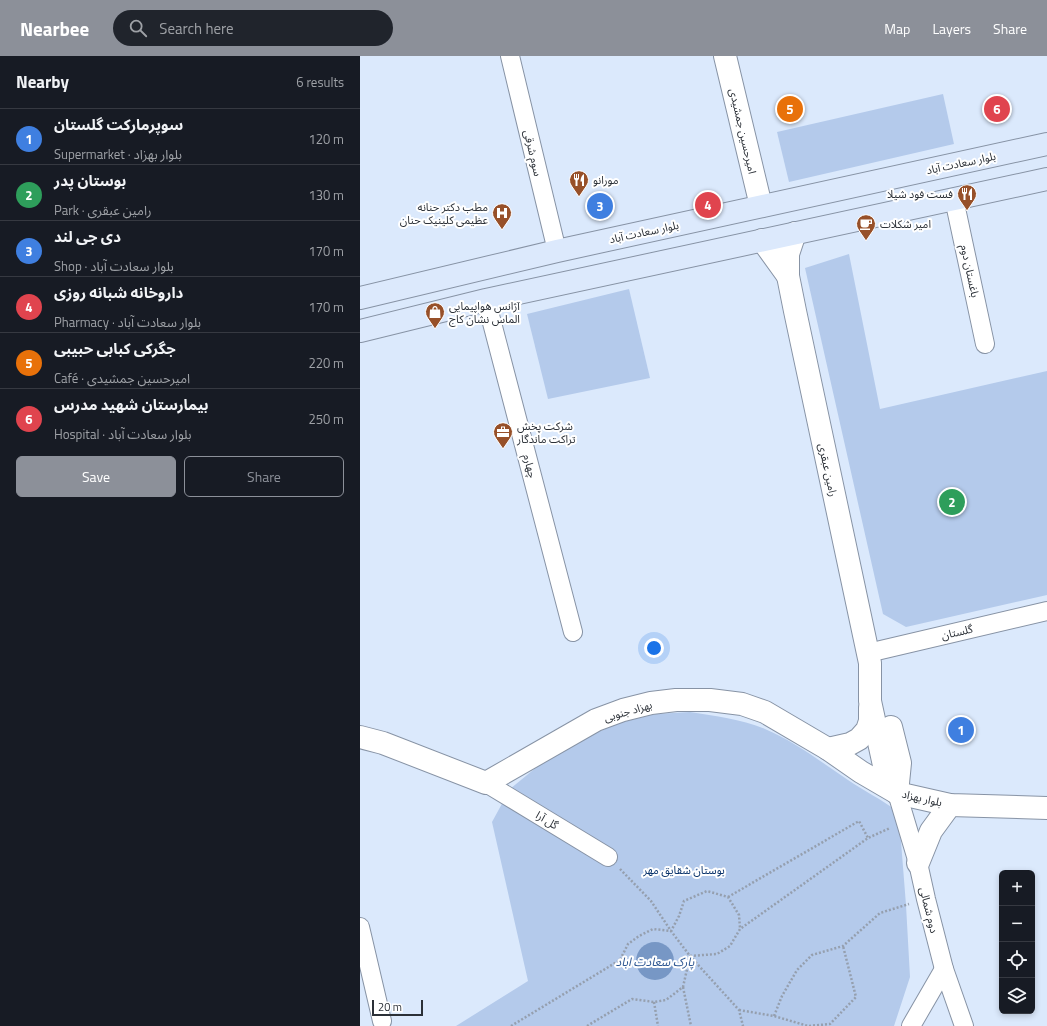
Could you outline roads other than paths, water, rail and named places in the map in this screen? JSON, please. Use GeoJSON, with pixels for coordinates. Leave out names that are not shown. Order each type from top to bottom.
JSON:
{"type":"FeatureCollection","features":[{"type":"Feature","properties":{"kind":"main road","name":"بلوار سعادت آباد"},"geometry":{"type":"LineString","coordinates":[[360,298],[557,250],[1047,144]]}},
{"type":"Feature","properties":{"kind":"main road"},"geometry":{"type":"LineString","coordinates":[[360,331],[486,300],[1047,179]]}},
{"type":"Feature","properties":{"kind":"street","name":"سوم شرقی"},"geometry":{"type":"LineString","coordinates":[[510,56],[557,250]]}},
{"type":"Feature","properties":{"kind":"street","name":"امیرحسین جمشیدی"},"geometry":{"type":"LineString","coordinates":[[725,56],[761,206]]}},
{"type":"Feature","properties":{"kind":"street","name":"باغستان دوم"},"geometry":{"type":"LineString","coordinates":[[954,199],[985,344]]}},
{"type":"Feature","properties":{"kind":"street","name":"رامین عبقری"},"geometry":{"type":"LineString","coordinates":[[795,233],[788,254],[788,276],[794,311],[869,658],[870,701],[885,770],[897,793]]}},
{"type":"Feature","properties":{"kind":"street","name":"رامین عبقری"},"geometry":{"type":"LineString","coordinates":[[762,240],[788,276]]}},
{"type":"Feature","properties":{"kind":"street","name":"چهارم"},"geometry":{"type":"LineString","coordinates":[[486,300],[573,632]]}},
{"type":"Feature","properties":{"kind":"street","name":"گلستان"},"geometry":{"type":"LineString","coordinates":[[869,658],[1047,611]]}},
{"type":"Feature","properties":{"kind":"street","name":"رامین عبقری"},"geometry":{"type":"LineString","coordinates":[[869,658],[878,678],[900,763],[897,793]]}},
{"type":"Feature","properties":{"kind":"street","name":"بهزاد جنوبی"},"geometry":{"type":"LineString","coordinates":[[486,783],[596,720],[623,710],[651,703],[710,700],[742,704],[778,719],[897,793]]}},
{"type":"Feature","properties":{"kind":"street"},"geometry":{"type":"LineString","coordinates":[[828,749],[850,744],[859,739],[867,730],[870,721],[870,701]]}},
{"type":"Feature","properties":{"kind":"street"},"geometry":{"type":"LineString","coordinates":[[360,737],[383,743],[486,783]]}},
{"type":"Feature","properties":{"kind":"street","name":"گل آرا"},"geometry":{"type":"LineString","coordinates":[[486,783],[608,857]]}},
{"type":"Feature","properties":{"kind":"street","name":"بلوار بهزاد"},"geometry":{"type":"LineString","coordinates":[[897,793],[948,790],[1047,795]]}},
{"type":"Feature","properties":{"kind":"street","name":"بلوار بهزاد"},"geometry":{"type":"LineString","coordinates":[[897,793],[950,805],[1047,808]]}},
{"type":"Feature","properties":{"kind":"street","name":"دوم شمالی"},"geometry":{"type":"LineString","coordinates":[[897,793],[918,863],[944,969],[964,1026]]}},
{"type":"Feature","properties":{"kind":"street"},"geometry":{"type":"LineString","coordinates":[[918,863],[931,831],[950,805]]}},
{"type":"Feature","properties":{"kind":"street"},"geometry":{"type":"LineString","coordinates":[[360,927],[382,1021]]}},
{"type":"Feature","properties":{"kind":"street"},"geometry":{"type":"LineString","coordinates":[[911,1026],[944,969]]}},
{"type":"Feature","properties":{"kind":"water","name":"پارک سعادت اباد"},"geometry":{"type":"Polygon","coordinates":[[[651,942],[659,942],[666,945],[671,950],[674,961],[671,972],[666,977],[659,980],[651,980],[644,977],[639,972],[636,965],[636,957],[639,950],[644,945],[651,942]]]}},
{"type":"Feature","properties":{"kind":"place","name":"جگرکی کبابی حبیبی"},"geometry":{"type":"Point","coordinates":[790,109]}},
{"type":"Feature","properties":{"kind":"place","name":"بیمارستان شهید مدرس"},"geometry":{"type":"Point","coordinates":[997,109]}},
{"type":"Feature","properties":{"kind":"place","name":"مورانو"},"geometry":{"type":"Point","coordinates":[579,197]}},
{"type":"Feature","properties":{"kind":"place","name":"داروخانه شبانه روزی"},"geometry":{"type":"Point","coordinates":[708,205]}},
{"type":"Feature","properties":{"kind":"place","name":"دی جی لند"},"geometry":{"type":"Point","coordinates":[600,206]}},
{"type":"Feature","properties":{"kind":"place","name":"فست فود شیلا"},"geometry":{"type":"Point","coordinates":[967,211]}},
{"type":"Feature","properties":{"kind":"place","name":"مطب دکتر حنانه عظیمی کلینیک حنان"},"geometry":{"type":"Point","coordinates":[502,230]}},
{"type":"Feature","properties":{"kind":"place","name":"امیر شکلات"},"geometry":{"type":"Point","coordinates":[866,241]}},
{"type":"Feature","properties":{"kind":"place","name":"آژانس هواپیمایی الماس نشان کاج"},"geometry":{"type":"Point","coordinates":[435,329]}},
{"type":"Feature","properties":{"kind":"place","name":"شرکت پخش تراکت ماندگار"},"geometry":{"type":"Point","coordinates":[503,449]}},
{"type":"Feature","properties":{"kind":"place","name":"بوستان پدر"},"geometry":{"type":"Point","coordinates":[952,502]}},
{"type":"Feature","properties":{"kind":"place","name":"سوپرمارکت گلستان"},"geometry":{"type":"Point","coordinates":[961,730]}},
{"type":"Feature","properties":{"kind":"park label","name":"بوستان شقایق مهر"},"geometry":{"type":"Point","coordinates":[684,870]}}]}
